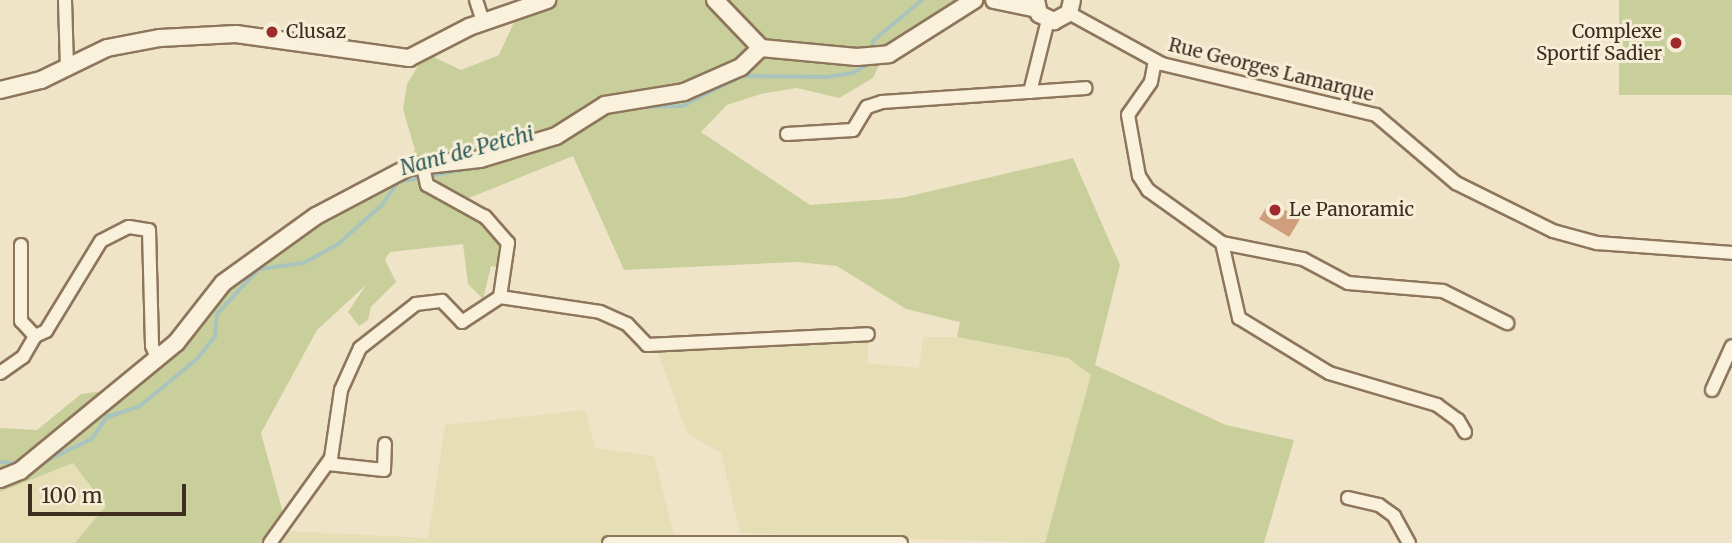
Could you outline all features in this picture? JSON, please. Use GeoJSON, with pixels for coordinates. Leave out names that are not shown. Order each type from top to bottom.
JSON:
{"type":"FeatureCollection","features":[{"type":"Feature","properties":{"kind":"street"},"geometry":{"type":"LineString","coordinates":[[65,0],[67,66]]}},
{"type":"Feature","properties":{"kind":"street"},"geometry":{"type":"LineString","coordinates":[[476,0],[483,22]]}},
{"type":"Feature","properties":{"kind":"street"},"geometry":{"type":"LineString","coordinates":[[0,90],[41,80],[67,66],[135,41],[195,35],[236,34],[409,58],[483,22],[547,0]]}},
{"type":"Feature","properties":{"kind":"street"},"geometry":{"type":"LineString","coordinates":[[715,0],[755,44],[858,57],[889,54],[974,0]]}},
{"type":"Feature","properties":{"kind":"street"},"geometry":{"type":"LineString","coordinates":[[994,0],[1040,10],[1072,4]]}},
{"type":"Feature","properties":{"kind":"street","name":"Rue Georges Lamarque"},"geometry":{"type":"LineString","coordinates":[[1072,4],[1155,61],[1376,115],[1456,183],[1576,238],[1732,253]]}},
{"type":"Feature","properties":{"kind":"street"},"geometry":{"type":"LineString","coordinates":[[1030,92],[1040,10]]}},
{"type":"Feature","properties":{"kind":"street"},"geometry":{"type":"LineString","coordinates":[[424,175],[533,144],[569,130],[605,105],[669,96],[728,72],[755,44]]}},
{"type":"Feature","properties":{"kind":"street"},"geometry":{"type":"LineString","coordinates":[[1155,61],[1150,82],[1128,115],[1139,176],[1148,190],[1222,243],[1303,259],[1348,283],[1443,291],[1507,323]]}},
{"type":"Feature","properties":{"kind":"street"},"geometry":{"type":"LineString","coordinates":[[787,134],[853,130],[867,107],[882,102],[1086,88]]}},
{"type":"Feature","properties":{"kind":"street"},"geometry":{"type":"LineString","coordinates":[[0,479],[25,466],[157,358],[244,266],[316,216],[409,167],[499,227],[508,243],[500,297]]}},
{"type":"Feature","properties":{"kind":"street"},"geometry":{"type":"LineString","coordinates":[[0,373],[23,357],[35,336],[46,331],[101,241],[129,227],[144,226],[151,236],[152,346],[157,358]]}},
{"type":"Feature","properties":{"kind":"street"},"geometry":{"type":"LineString","coordinates":[[1222,243],[1234,308],[1245,326],[1329,373],[1437,405],[1458,420],[1465,432]]}},
{"type":"Feature","properties":{"kind":"street"},"geometry":{"type":"LineString","coordinates":[[21,245],[21,321],[35,336]]}},
{"type":"Feature","properties":{"kind":"street"},"geometry":{"type":"LineString","coordinates":[[270,543],[328,464],[341,390],[360,348],[416,304],[442,301],[462,322],[500,297],[600,313],[627,324],[647,345],[868,334]]}},
{"type":"Feature","properties":{"kind":"street"},"geometry":{"type":"LineString","coordinates":[[1712,390],[1732,345]]}},
{"type":"Feature","properties":{"kind":"street"},"geometry":{"type":"LineString","coordinates":[[328,464],[384,470],[386,444]]}},
{"type":"Feature","properties":{"kind":"street"},"geometry":{"type":"LineString","coordinates":[[1348,498],[1379,505],[1394,516],[1409,543]]}},
{"type":"Feature","properties":{"kind":"street"},"geometry":{"type":"LineString","coordinates":[[609,543],[683,540],[901,543]]}},
{"type":"Feature","properties":{"kind":"shaded area"},"geometry":{"type":"Polygon","coordinates":[[[923,337],[957,337],[1068,358],[1092,375],[1045,543],[740,533],[721,453],[687,433],[658,352],[762,338],[869,341],[867,363],[919,368],[923,337]]]}},
{"type":"Feature","properties":{"kind":"shaded area"},"geometry":{"type":"Polygon","coordinates":[[[585,410],[595,448],[654,456],[676,543],[278,543],[288,531],[428,538],[445,425],[585,410]]]}},
{"type":"Feature","properties":{"kind":"shaded area"},"geometry":{"type":"Polygon","coordinates":[[[73,463],[106,506],[75,543],[0,543],[0,492],[73,463]]]}},
{"type":"Feature","properties":{"kind":"green space"},"geometry":{"type":"Polygon","coordinates":[[[524,0],[959,0],[889,43],[873,78],[839,98],[797,88],[761,94],[727,105],[701,132],[810,205],[901,198],[1073,158],[1120,265],[1095,365],[1226,425],[1294,440],[1264,543],[1045,543],[1091,375],[1068,358],[957,337],[960,322],[906,309],[837,266],[797,262],[624,270],[573,156],[469,198],[468,210],[503,246],[502,268],[491,266],[483,299],[468,284],[463,244],[390,252],[385,260],[396,282],[371,307],[368,320],[359,326],[348,312],[366,285],[317,330],[261,433],[288,531],[278,543],[75,543],[106,506],[73,463],[0,492],[0,428],[37,430],[81,394],[126,388],[234,279],[401,175],[415,150],[403,109],[407,84],[419,64],[434,57],[461,70],[499,55],[524,0]]]}},
{"type":"Feature","properties":{"kind":"green space","name":"Complexe Sportif Sadier"},"geometry":{"type":"Polygon","coordinates":[[[1619,0],[1732,0],[1732,95],[1619,95],[1619,0]]]}},
{"type":"Feature","properties":{"kind":"building","name":"Le Panoramic"},"geometry":{"type":"Polygon","coordinates":[[[1270,201],[1300,219],[1289,237],[1259,219],[1270,201]]]}},
{"type":"Feature","properties":{"kind":"waterway","name":"Nant de Petchi"},"geometry":{"type":"LineString","coordinates":[[873,50],[873,41],[922,0]]}},
{"type":"Feature","properties":{"kind":"waterway","name":"Nant de Petchi"},"geometry":{"type":"LineString","coordinates":[[637,107],[683,106],[742,76],[827,77],[853,73],[873,61]]}},
{"type":"Feature","properties":{"kind":"waterway","name":"Nant de Petchi"},"geometry":{"type":"LineString","coordinates":[[33,467],[92,439],[107,417],[140,406],[197,359],[215,337],[217,314],[259,269],[304,263],[337,245],[382,205],[398,182],[482,166]]}},
{"type":"Feature","properties":{"kind":"waterway","name":"Nant de Petchi"},"geometry":{"type":"LineString","coordinates":[[0,462],[22,464]]}},
{"type":"Feature","properties":{"kind":"place","name":"Clusaz"},"geometry":{"type":"Point","coordinates":[272,32]}},
{"type":"Feature","properties":{"kind":"place","name":"Complexe Sportif Sadier"},"geometry":{"type":"Point","coordinates":[1676,43]}},
{"type":"Feature","properties":{"kind":"place","name":"Le Panoramic"},"geometry":{"type":"Point","coordinates":[1275,210]}}]}
